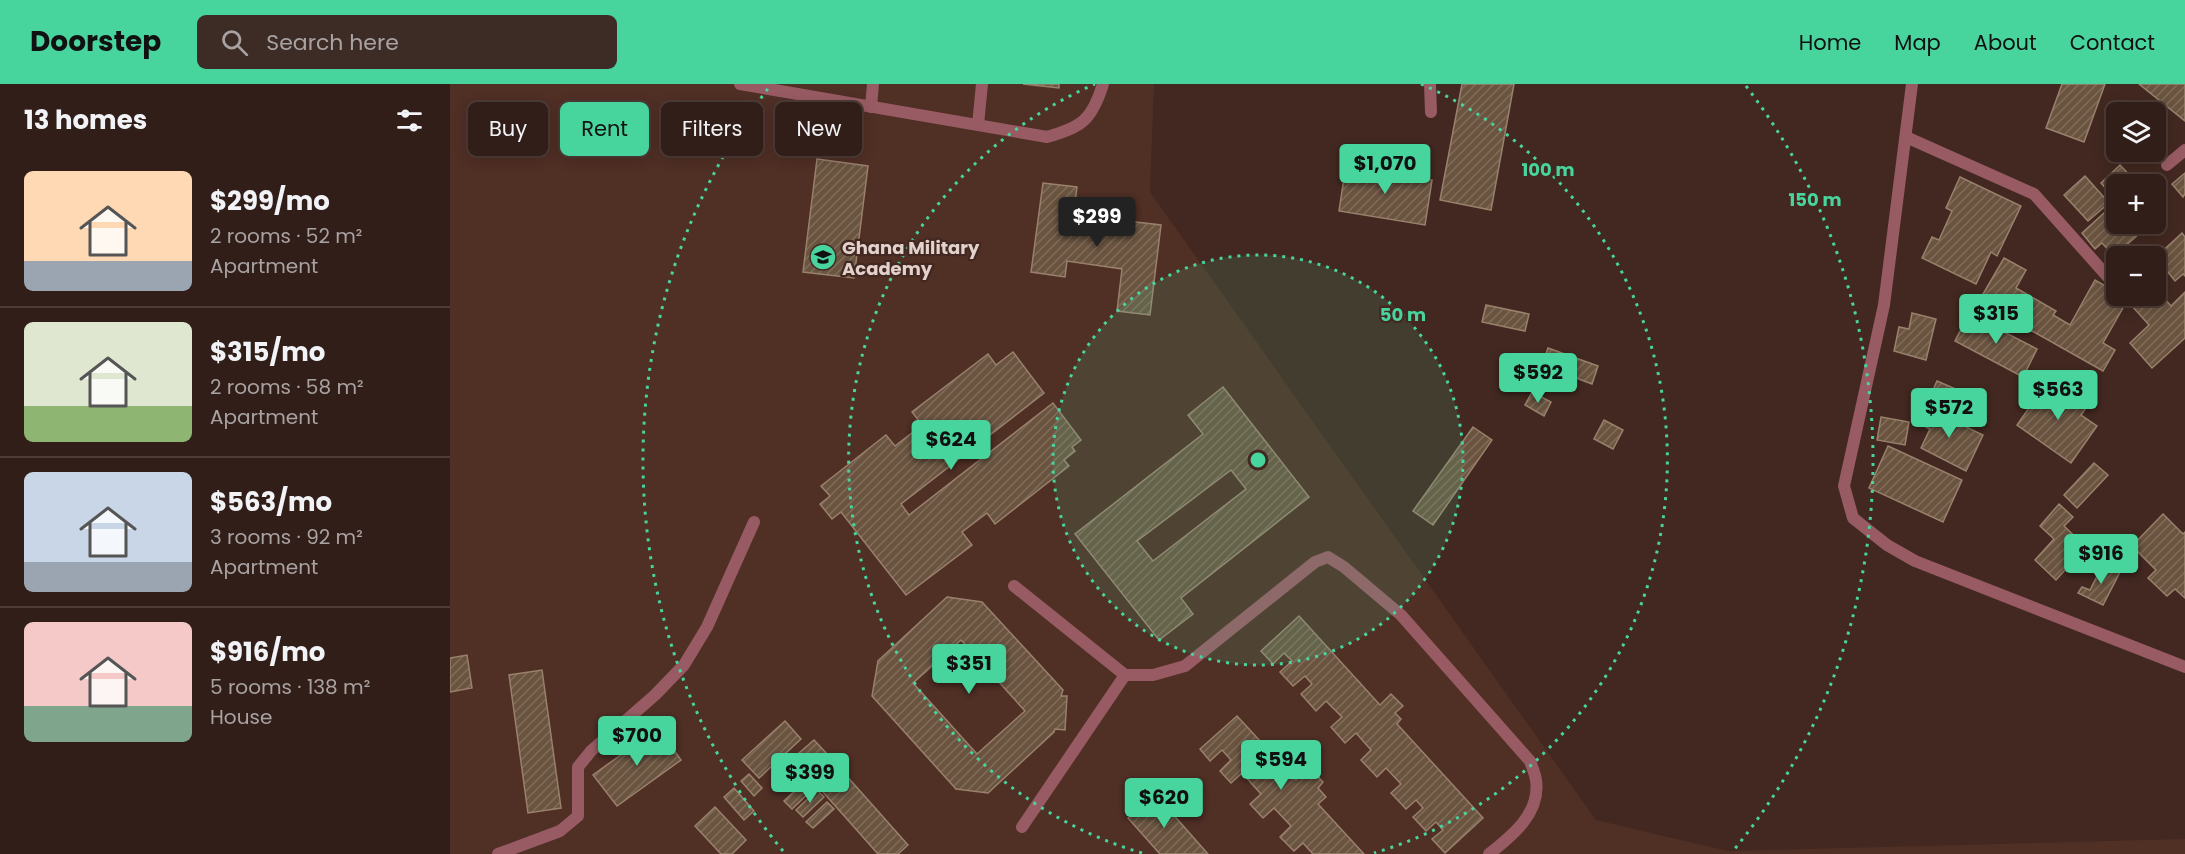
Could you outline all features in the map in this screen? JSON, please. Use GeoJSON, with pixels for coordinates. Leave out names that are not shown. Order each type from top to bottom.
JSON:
{"type":"FeatureCollection","features":[{"type":"Feature","properties":{"kind":"street"},"geometry":{"type":"LineString","coordinates":[[740,84],[1047,137],[1072,130],[1090,116],[1103,84]]}},
{"type":"Feature","properties":{"kind":"street"},"geometry":{"type":"LineString","coordinates":[[871,107],[873,84]]}},
{"type":"Feature","properties":{"kind":"street"},"geometry":{"type":"LineString","coordinates":[[978,125],[982,84]]}},
{"type":"Feature","properties":{"kind":"street"},"geometry":{"type":"LineString","coordinates":[[1431,84],[1431,112]]}},
{"type":"Feature","properties":{"kind":"street"},"geometry":{"type":"LineString","coordinates":[[1912,84],[1884,305],[1844,486],[1854,518],[1887,545],[1916,561],[2185,667]]}},
{"type":"Feature","properties":{"kind":"street"},"geometry":{"type":"LineString","coordinates":[[1906,137],[2034,194],[2106,275]]}},
{"type":"Feature","properties":{"kind":"street"},"geometry":{"type":"LineString","coordinates":[[2167,165],[2185,150]]}},
{"type":"Feature","properties":{"kind":"street"},"geometry":{"type":"LineString","coordinates":[[498,854],[560,831],[578,816],[578,767],[591,751],[655,695],[684,665],[707,627],[754,522]]}},
{"type":"Feature","properties":{"kind":"street"},"geometry":{"type":"LineString","coordinates":[[1014,586],[1125,675],[1153,675],[1185,666],[1315,562],[1329,557],[1401,615],[1530,761],[1536,780],[1535,800],[1527,817],[1512,835],[1489,854]]}},
{"type":"Feature","properties":{"kind":"street"},"geometry":{"type":"LineString","coordinates":[[1022,827],[1125,675]]}},
{"type":"Feature","properties":{"kind":"shaded area"},"geometry":{"type":"Polygon","coordinates":[[[450,84],[1154,84],[1150,192],[1596,820],[1728,851],[2185,839],[2185,854],[450,854],[450,84]]]}},
{"type":"Feature","properties":{"kind":"building"},"geometry":{"type":"Polygon","coordinates":[[[1023,84],[1059,84],[1059,88],[1023,84]]]}},
{"type":"Feature","properties":{"kind":"building"},"geometry":{"type":"Polygon","coordinates":[[[1462,84],[1514,84],[1491,210],[1440,200],[1462,84]]]}},
{"type":"Feature","properties":{"kind":"building"},"geometry":{"type":"Polygon","coordinates":[[[2062,84],[2105,84],[2084,142],[2046,128],[2062,84]]]}},
{"type":"Feature","properties":{"kind":"building"},"geometry":{"type":"Polygon","coordinates":[[[2139,84],[2185,84],[2185,121],[2166,106],[2166,102],[2161,102],[2139,84]]]}},
{"type":"Feature","properties":{"kind":"building"},"geometry":{"type":"Polygon","coordinates":[[[817,159],[868,166],[854,278],[803,272],[817,159]]]}},
{"type":"Feature","properties":{"kind":"building"},"geometry":{"type":"Polygon","coordinates":[[[1346,165],[1432,180],[1425,225],[1339,211],[1346,165]]]}},
{"type":"Feature","properties":{"kind":"building"},"geometry":{"type":"Polygon","coordinates":[[[2120,165],[2129,174],[2110,174],[2120,165]]]}},
{"type":"Feature","properties":{"kind":"building"},"geometry":{"type":"Polygon","coordinates":[[[2185,173],[2185,194],[2183,197],[2172,184],[2185,173]]]}},
{"type":"Feature","properties":{"kind":"building"},"geometry":{"type":"Polygon","coordinates":[[[2085,176],[2106,200],[2106,206],[2088,221],[2064,195],[2085,176]]]}},
{"type":"Feature","properties":{"kind":"building"},"geometry":{"type":"Polygon","coordinates":[[[1960,177],[2021,206],[1997,256],[1991,252],[1976,284],[1922,258],[1932,237],[1939,240],[1952,211],[1946,208],[1960,177]]]}},
{"type":"Feature","properties":{"kind":"building"},"geometry":{"type":"Polygon","coordinates":[[[2106,178],[2106,189],[2101,183],[2106,178]]]}},
{"type":"Feature","properties":{"kind":"building"},"geometry":{"type":"Polygon","coordinates":[[[1043,183],[1077,187],[1072,227],[1101,230],[1103,218],[1161,225],[1150,315],[1117,311],[1122,269],[1067,261],[1065,277],[1031,272],[1043,183]]]}},
{"type":"Feature","properties":{"kind":"building"},"geometry":{"type":"Polygon","coordinates":[[[2106,211],[2106,234],[2139,234],[2125,246],[2106,247],[2102,243],[2095,249],[2082,233],[2106,211]]]}},
{"type":"Feature","properties":{"kind":"building"},"geometry":{"type":"Polygon","coordinates":[[[2182,233],[2185,237],[2185,276],[2183,274],[2175,281],[2166,270],[2166,248],[2182,233]]]}},
{"type":"Feature","properties":{"kind":"building"},"geometry":{"type":"Polygon","coordinates":[[[2004,258],[2026,270],[2016,288],[2056,311],[2053,315],[2070,325],[2095,280],[2106,286],[2106,306],[2124,306],[2103,343],[2115,350],[2103,371],[1979,301],[2004,258]]]}},
{"type":"Feature","properties":{"kind":"building"},"geometry":{"type":"Polygon","coordinates":[[[2185,292],[2185,338],[2152,368],[2130,343],[2149,325],[2132,306],[2166,306],[2166,300],[2171,306],[2185,292]]]}},
{"type":"Feature","properties":{"kind":"building"},"geometry":{"type":"Polygon","coordinates":[[[1486,305],[1529,314],[1525,331],[1482,322],[1486,305]]]}},
{"type":"Feature","properties":{"kind":"building"},"geometry":{"type":"Polygon","coordinates":[[[1912,313],[1936,319],[1926,360],[1894,351],[1899,327],[1909,329],[1912,313]]]}},
{"type":"Feature","properties":{"kind":"building"},"geometry":{"type":"Polygon","coordinates":[[[1969,314],[2037,349],[2023,377],[1955,341],[1969,314]]]}},
{"type":"Feature","properties":{"kind":"building"},"geometry":{"type":"Polygon","coordinates":[[[1548,348],[1598,366],[1592,384],[1542,365],[1548,348]]]}},
{"type":"Feature","properties":{"kind":"building"},"geometry":{"type":"Polygon","coordinates":[[[1013,352],[1044,393],[901,504],[909,515],[1053,403],[1081,440],[1072,447],[1075,451],[1064,460],[1069,466],[995,524],[987,513],[962,532],[972,545],[906,595],[841,512],[832,519],[820,504],[830,496],[821,486],[886,435],[895,446],[922,425],[912,412],[988,354],[996,365],[1013,352]]]}},
{"type":"Feature","properties":{"kind":"building"},"geometry":{"type":"Polygon","coordinates":[[[2050,378],[2088,405],[2081,415],[2097,426],[2071,463],[2017,425],[2050,378]]]}},
{"type":"Feature","properties":{"kind":"building"},"geometry":{"type":"Polygon","coordinates":[[[1937,381],[1974,397],[1966,415],[1929,399],[1937,381]]]}},
{"type":"Feature","properties":{"kind":"building"},"geometry":{"type":"Polygon","coordinates":[[[1223,387],[1309,497],[1181,598],[1193,614],[1159,640],[1075,534],[1203,434],[1188,415],[1223,387]],[[1231,470],[1137,541],[1153,561],[1246,489],[1231,470]]]}},
{"type":"Feature","properties":{"kind":"building"},"geometry":{"type":"Polygon","coordinates":[[[1532,392],[1551,402],[1544,416],[1525,405],[1532,392]]]}},
{"type":"Feature","properties":{"kind":"building"},"geometry":{"type":"Polygon","coordinates":[[[1923,406],[1983,435],[1966,471],[1921,448],[1930,429],[1916,422],[1923,406]]]}},
{"type":"Feature","properties":{"kind":"building"},"geometry":{"type":"Polygon","coordinates":[[[1881,417],[1909,422],[1905,445],[1877,440],[1881,417]]]}},
{"type":"Feature","properties":{"kind":"building"},"geometry":{"type":"Polygon","coordinates":[[[1604,420],[1623,430],[1613,449],[1594,439],[1604,420]]]}},
{"type":"Feature","properties":{"kind":"building"},"geometry":{"type":"Polygon","coordinates":[[[1473,427],[1492,440],[1433,525],[1413,511],[1473,427]]]}},
{"type":"Feature","properties":{"kind":"building"},"geometry":{"type":"Polygon","coordinates":[[[1888,446],[1962,480],[1943,522],[1869,488],[1888,446]]]}},
{"type":"Feature","properties":{"kind":"building"},"geometry":{"type":"Polygon","coordinates":[[[2094,463],[2108,475],[2077,508],[2064,495],[2094,463]]]}},
{"type":"Feature","properties":{"kind":"building"},"geometry":{"type":"Polygon","coordinates":[[[2059,504],[2073,517],[2064,526],[2086,547],[2056,580],[2035,560],[2054,539],[2040,526],[2059,504]]]}},
{"type":"Feature","properties":{"kind":"building"},"geometry":{"type":"Polygon","coordinates":[[[2163,514],[2183,534],[2185,532],[2185,598],[2175,589],[2167,596],[2148,578],[2156,570],[2132,546],[2163,514]]]}},
{"type":"Feature","properties":{"kind":"building"},"geometry":{"type":"Polygon","coordinates":[[[2103,564],[2120,572],[2103,605],[2078,593],[2082,587],[2090,590],[2103,564]]]}},
{"type":"Feature","properties":{"kind":"building"},"geometry":{"type":"Polygon","coordinates":[[[947,597],[982,602],[1063,690],[1061,696],[1067,696],[1065,730],[1055,729],[988,793],[956,789],[872,696],[878,661],[947,597]],[[961,640],[913,683],[977,754],[1025,711],[961,640]]]}},
{"type":"Feature","properties":{"kind":"building"},"geometry":{"type":"Polygon","coordinates":[[[1299,616],[1380,705],[1391,694],[1403,706],[1395,713],[1401,719],[1397,724],[1483,818],[1445,853],[1432,839],[1443,830],[1436,822],[1426,831],[1413,817],[1423,808],[1416,800],[1406,809],[1391,793],[1401,784],[1386,768],[1377,777],[1361,760],[1371,750],[1356,733],[1345,743],[1331,727],[1342,717],[1326,701],[1316,711],[1301,694],[1312,684],[1305,676],[1293,686],[1280,672],[1292,661],[1284,653],[1273,664],[1261,651],[1299,616]]]}},
{"type":"Feature","properties":{"kind":"building"},"geometry":{"type":"Polygon","coordinates":[[[467,655],[472,688],[450,692],[450,658],[467,655]]]}},
{"type":"Feature","properties":{"kind":"building"},"geometry":{"type":"Polygon","coordinates":[[[542,670],[561,808],[528,813],[509,675],[542,670]]]}},
{"type":"Feature","properties":{"kind":"building"},"geometry":{"type":"Polygon","coordinates":[[[1237,716],[1296,780],[1309,767],[1323,782],[1318,788],[1326,797],[1318,804],[1364,854],[1313,854],[1303,843],[1294,851],[1280,837],[1291,826],[1274,808],[1263,818],[1250,804],[1261,794],[1242,773],[1231,783],[1220,771],[1231,760],[1222,750],[1210,761],[1200,749],[1237,716]]]}},
{"type":"Feature","properties":{"kind":"building"},"geometry":{"type":"Polygon","coordinates":[[[785,721],[801,739],[759,778],[742,760],[785,721]]]}},
{"type":"Feature","properties":{"kind":"building"},"geometry":{"type":"Polygon","coordinates":[[[658,728],[681,760],[617,806],[593,775],[658,728]]]}},
{"type":"Feature","properties":{"kind":"building"},"geometry":{"type":"Polygon","coordinates":[[[814,740],[828,755],[813,768],[799,753],[814,740]]]}},
{"type":"Feature","properties":{"kind":"building"},"geometry":{"type":"Polygon","coordinates":[[[828,755],[908,845],[898,854],[878,854],[807,774],[828,755]]]}},
{"type":"Feature","properties":{"kind":"building"},"geometry":{"type":"Polygon","coordinates":[[[749,774],[762,788],[754,796],[741,781],[749,774]]]}},
{"type":"Feature","properties":{"kind":"building"},"geometry":{"type":"Polygon","coordinates":[[[805,781],[813,789],[792,809],[784,801],[805,781]]]}},
{"type":"Feature","properties":{"kind":"building"},"geometry":{"type":"Polygon","coordinates":[[[734,788],[754,811],[744,820],[724,797],[734,788]]]}},
{"type":"Feature","properties":{"kind":"building"},"geometry":{"type":"Polygon","coordinates":[[[817,790],[824,797],[803,817],[796,810],[817,790]]]}},
{"type":"Feature","properties":{"kind":"building"},"geometry":{"type":"Polygon","coordinates":[[[1155,794],[1208,854],[1160,854],[1128,818],[1155,794]]]}},
{"type":"Feature","properties":{"kind":"building"},"geometry":{"type":"Polygon","coordinates":[[[827,802],[834,809],[813,828],[806,822],[827,802]]]}},
{"type":"Feature","properties":{"kind":"building"},"geometry":{"type":"Polygon","coordinates":[[[715,807],[746,840],[732,854],[721,854],[695,826],[715,807]]]}},
{"type":"Feature","properties":{"kind":"place","name":"Ghana Military Academy"},"geometry":{"type":"Point","coordinates":[823,257]}}]}
